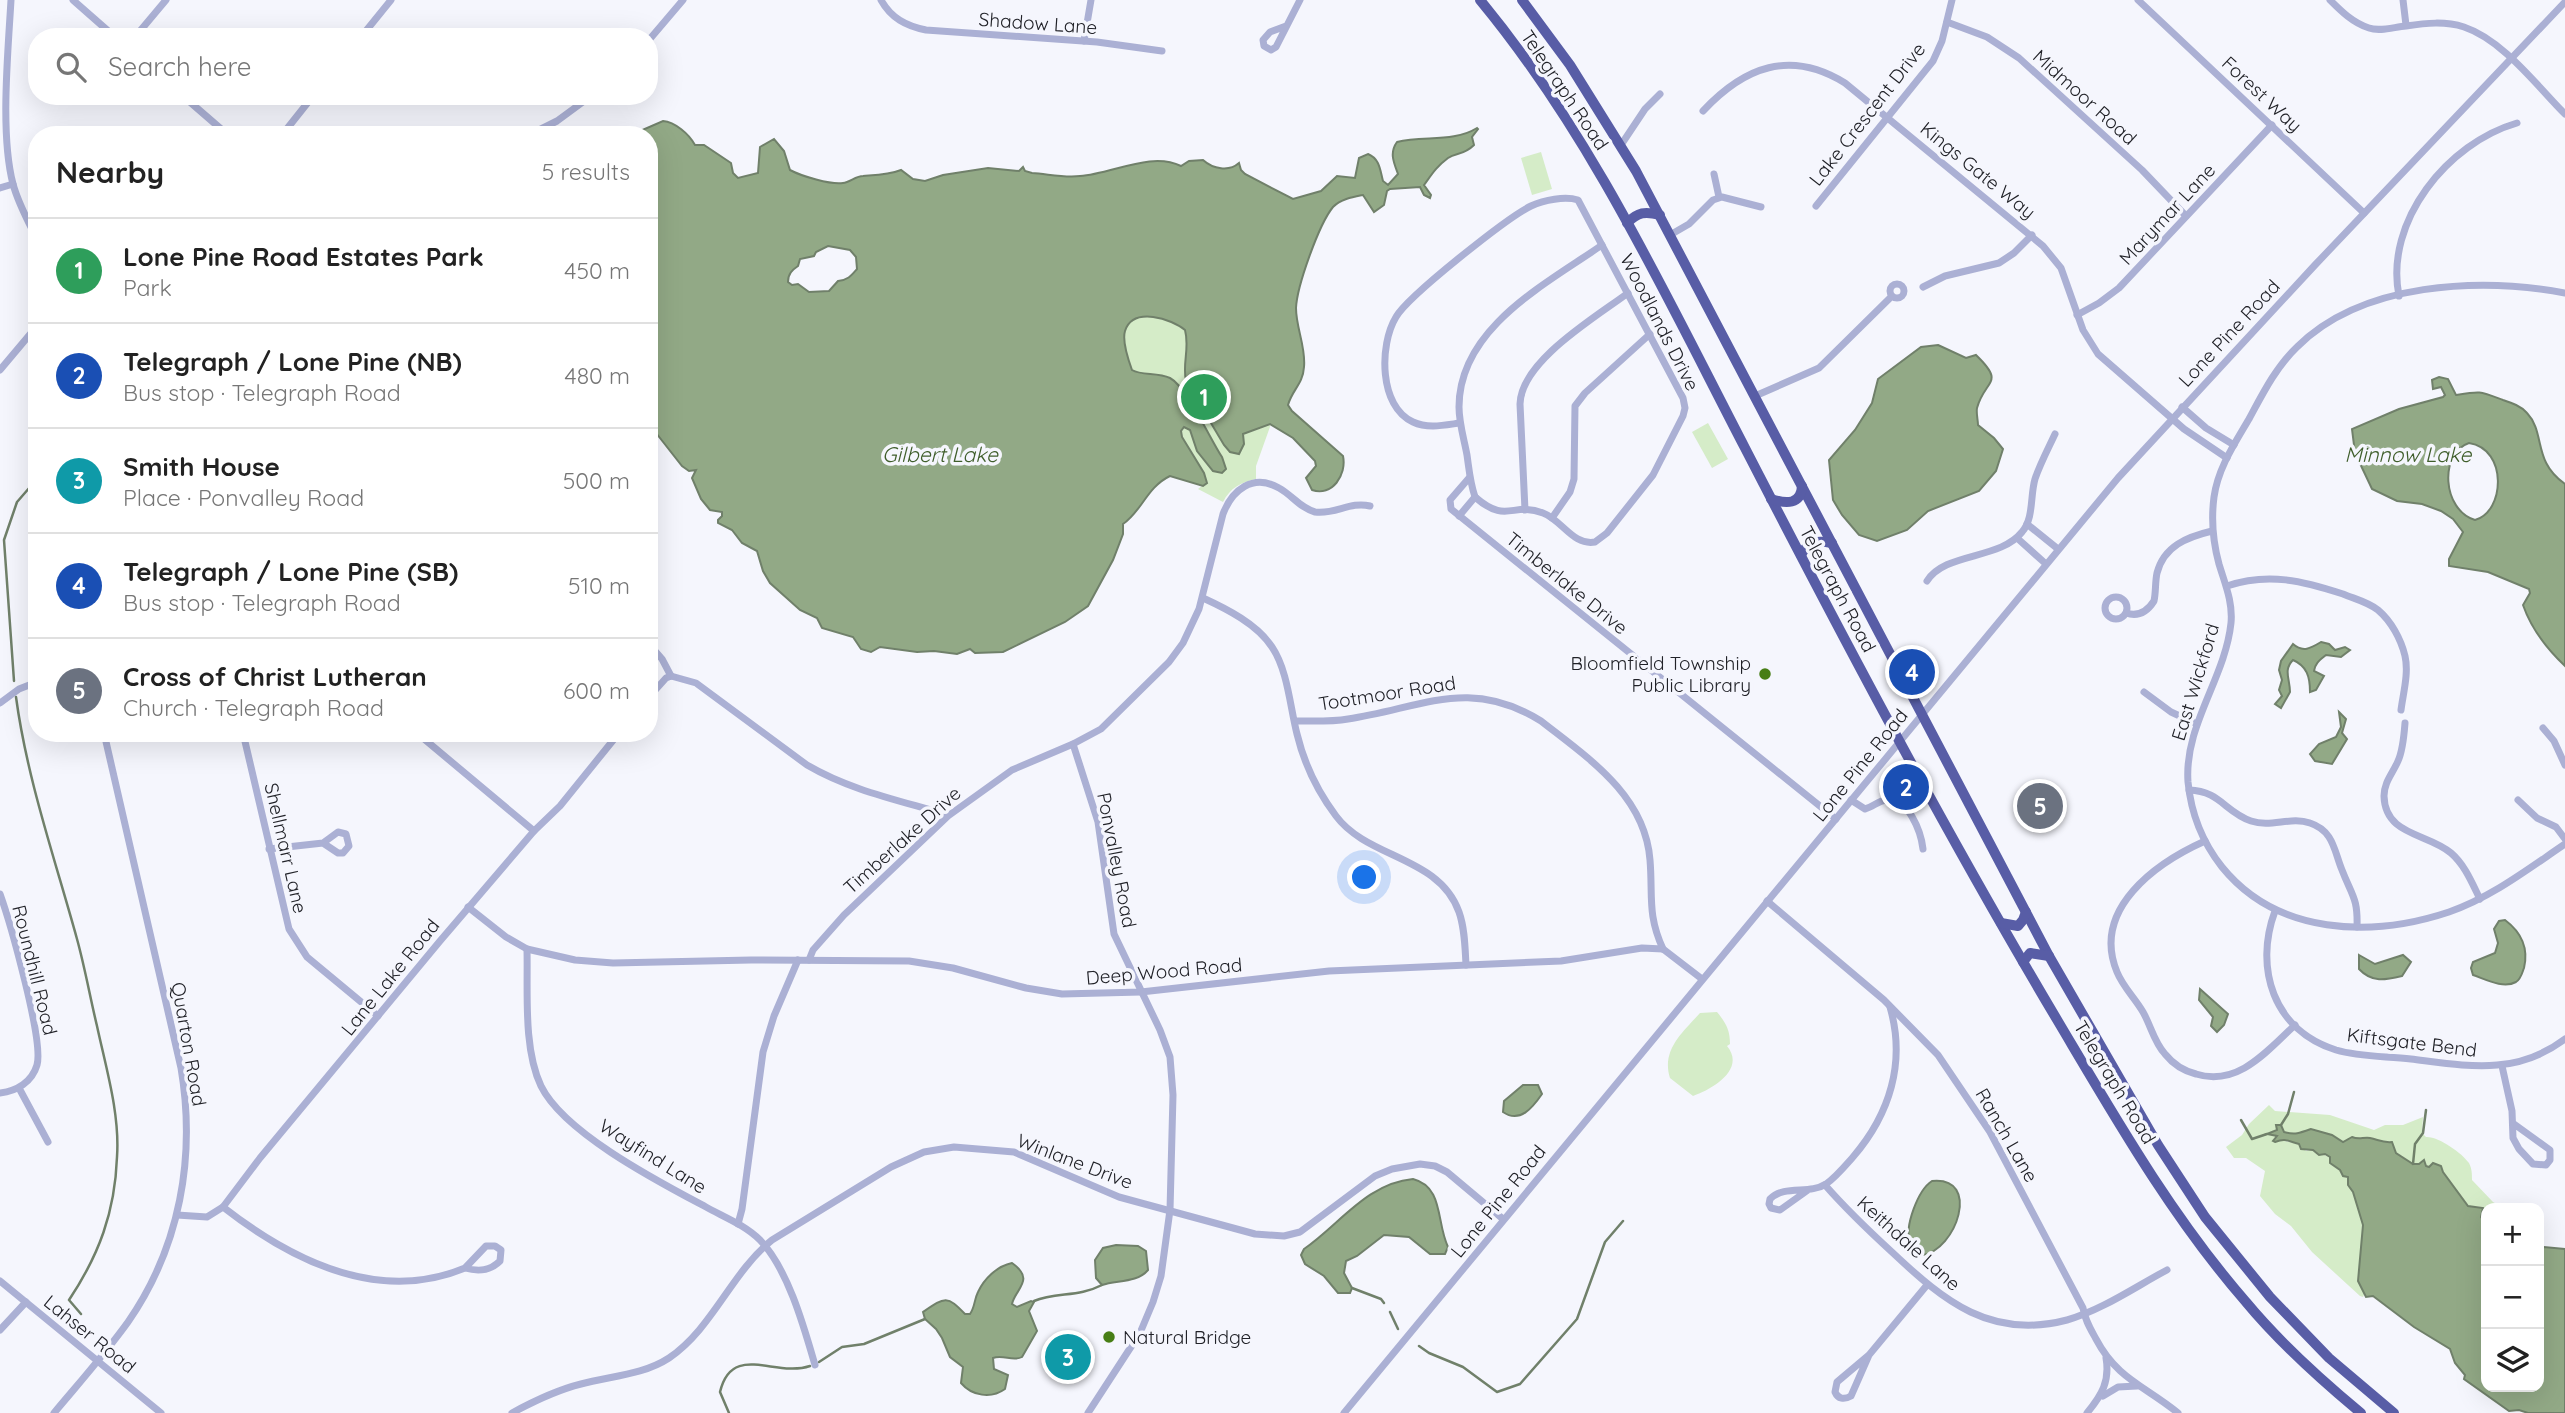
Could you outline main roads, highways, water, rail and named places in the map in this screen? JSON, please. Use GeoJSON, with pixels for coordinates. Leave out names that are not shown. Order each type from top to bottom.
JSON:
{"type":"FeatureCollection","features":[{"type":"Feature","properties":{"kind":"highway","name":"Telegraph Road"},"geometry":{"type":"LineString","coordinates":[[1480,0],[1558,106],[1594,164],[1899,742],[2023,962],[2147,1168],[2205,1252],[2273,1331],[2316,1374],[2361,1413]]}},
{"type":"Feature","properties":{"kind":"highway","name":"Telegraph Road"},"geometry":{"type":"LineString","coordinates":[[1522,0],[1570,65],[1621,145],[1660,215],[2049,956],[2158,1145],[2226,1245],[2299,1328],[2355,1381],[2394,1413]]}},
{"type":"Feature","properties":{"kind":"highway"},"geometry":{"type":"LineString","coordinates":[[1627,223],[1639,213],[1660,215]]}},
{"type":"Feature","properties":{"kind":"highway"},"geometry":{"type":"LineString","coordinates":[[1771,499],[1785,503],[1794,502],[1801,494],[1802,485]]}},
{"type":"Feature","properties":{"kind":"highway"},"geometry":{"type":"LineString","coordinates":[[1801,555],[1811,542],[1832,543]]}},
{"type":"Feature","properties":{"kind":"highway"},"geometry":{"type":"LineString","coordinates":[[2001,923],[2018,926],[2026,912]]}},
{"type":"Feature","properties":{"kind":"highway"},"geometry":{"type":"LineString","coordinates":[[2023,962],[2027,955],[2034,952],[2049,956]]}},
{"type":"Feature","properties":{"kind":"water","name":"Gilbert Lake"},"geometry":{"type":"Polygon","coordinates":[[[663,121],[677,126],[695,145],[704,145],[731,163],[733,173],[738,178],[758,173],[760,147],[774,139],[784,151],[790,170],[831,183],[843,183],[860,176],[901,170],[913,179],[925,181],[943,175],[988,168],[1019,171],[1023,167],[1025,171],[1032,173],[1074,176],[1144,162],[1169,162],[1181,166],[1189,161],[1203,160],[1211,166],[1221,168],[1231,168],[1239,163],[1245,174],[1293,199],[1321,191],[1337,176],[1355,178],[1359,158],[1368,154],[1377,162],[1383,181],[1388,185],[1398,174],[1393,154],[1397,142],[1458,136],[1478,129],[1472,137],[1474,145],[1444,161],[1424,185],[1431,195],[1430,198],[1424,195],[1420,187],[1390,189],[1387,191],[1384,205],[1374,212],[1363,195],[1347,199],[1333,207],[1315,241],[1300,285],[1296,308],[1304,352],[1303,373],[1288,405],[1343,456],[1343,470],[1336,483],[1326,490],[1312,490],[1306,478],[1316,466],[1315,461],[1293,438],[1270,424],[1243,434],[1244,444],[1239,454],[1230,452],[1186,381],[1185,330],[1162,319],[1136,319],[1129,323],[1124,335],[1132,370],[1165,376],[1177,383],[1198,414],[1226,469],[1222,473],[1213,471],[1197,451],[1190,430],[1184,427],[1181,431],[1182,437],[1204,473],[1207,483],[1203,486],[1170,476],[1162,481],[1123,524],[1123,534],[1113,560],[1088,606],[1065,622],[1003,652],[975,653],[970,649],[957,654],[880,647],[871,652],[861,649],[853,637],[822,628],[817,618],[800,610],[770,583],[757,551],[742,543],[732,530],[718,523],[722,512],[710,510],[701,499],[692,478],[696,470],[689,471],[658,435],[658,126],[652,126],[663,121]],[[828,246],[814,256],[800,259],[788,282],[792,285],[798,284],[809,292],[829,291],[838,281],[849,277],[857,269],[856,257],[850,250],[828,246]]]}},
{"type":"Feature","properties":{"kind":"water"},"geometry":{"type":"Polygon","coordinates":[[[1938,345],[1966,358],[1976,355],[1990,371],[1991,382],[1980,399],[1977,412],[1978,425],[2003,449],[1996,471],[1979,491],[1928,511],[1907,530],[1877,541],[1859,535],[1833,500],[1829,460],[1855,430],[1872,403],[1878,379],[1921,347],[1938,345]]]}},
{"type":"Feature","properties":{"kind":"water","name":"Minnow Lake"},"geometry":{"type":"Polygon","coordinates":[[[2439,377],[2448,379],[2456,395],[2484,393],[2522,408],[2533,421],[2548,466],[2565,484],[2565,666],[2540,638],[2526,614],[2523,605],[2530,593],[2529,589],[2488,572],[2449,566],[2449,559],[2463,532],[2453,519],[2441,511],[2422,504],[2397,501],[2372,489],[2355,453],[2352,429],[2399,409],[2443,397],[2445,395],[2441,387],[2433,389],[2432,380],[2439,377]],[[2469,443],[2459,449],[2449,469],[2448,482],[2456,505],[2464,514],[2475,520],[2485,515],[2497,494],[2496,468],[2491,456],[2482,448],[2469,443]]]}},
{"type":"Feature","properties":{"kind":"water"},"geometry":{"type":"Polygon","coordinates":[[[2321,642],[2329,644],[2335,650],[2345,647],[2350,650],[2341,657],[2326,655],[2318,662],[2314,671],[2324,676],[2316,690],[2310,692],[2307,673],[2302,665],[2293,660],[2288,671],[2290,692],[2281,708],[2275,704],[2282,696],[2279,690],[2282,680],[2279,670],[2281,661],[2293,644],[2304,649],[2321,642]]]}},
{"type":"Feature","properties":{"kind":"water"},"geometry":{"type":"Polygon","coordinates":[[[2339,712],[2346,719],[2342,733],[2347,739],[2332,764],[2315,761],[2310,754],[2319,744],[2336,737],[2341,727],[2339,712]]]}},
{"type":"Feature","properties":{"kind":"water"},"geometry":{"type":"Polygon","coordinates":[[[2505,920],[2519,935],[2525,953],[2520,978],[2511,984],[2494,983],[2473,975],[2471,968],[2473,962],[2495,953],[2498,943],[2494,929],[2499,921],[2505,920]]]}},
{"type":"Feature","properties":{"kind":"water"},"geometry":{"type":"Polygon","coordinates":[[[2359,955],[2375,964],[2403,955],[2411,962],[2402,976],[2379,979],[2369,977],[2359,969],[2359,955]]]}},
{"type":"Feature","properties":{"kind":"water"},"geometry":{"type":"Polygon","coordinates":[[[2200,989],[2228,1014],[2224,1025],[2217,1032],[2211,1026],[2213,1017],[2199,1000],[2200,989]]]}},
{"type":"Feature","properties":{"kind":"water"},"geometry":{"type":"Polygon","coordinates":[[[1523,1085],[1538,1085],[1542,1094],[1530,1109],[1520,1115],[1503,1112],[1504,1101],[1523,1085]]]}},
{"type":"Feature","properties":{"kind":"water"},"geometry":{"type":"Polygon","coordinates":[[[2276,1125],[2281,1125],[2284,1132],[2298,1133],[2311,1129],[2332,1135],[2343,1142],[2352,1137],[2392,1142],[2396,1153],[2413,1164],[2424,1160],[2426,1166],[2429,1167],[2433,1163],[2441,1166],[2468,1206],[2481,1208],[2481,1391],[2464,1379],[2465,1375],[2455,1363],[2450,1349],[2414,1327],[2373,1296],[2366,1297],[2358,1281],[2363,1225],[2353,1192],[2348,1185],[2348,1177],[2343,1176],[2340,1170],[2330,1163],[2330,1157],[2325,1154],[2319,1155],[2313,1150],[2301,1149],[2299,1144],[2287,1140],[2273,1141],[2277,1136],[2267,1134],[2277,1130],[2276,1125]]]}},
{"type":"Feature","properties":{"kind":"water"},"geometry":{"type":"Polygon","coordinates":[[[1413,1179],[1423,1183],[1435,1197],[1448,1247],[1445,1254],[1430,1254],[1409,1237],[1384,1235],[1346,1261],[1344,1273],[1352,1288],[1350,1293],[1338,1293],[1324,1276],[1305,1264],[1301,1255],[1304,1249],[1354,1206],[1381,1188],[1413,1179]]]}},
{"type":"Feature","properties":{"kind":"water"},"geometry":{"type":"Polygon","coordinates":[[[1932,1181],[1947,1183],[1956,1190],[1960,1201],[1953,1229],[1945,1241],[1922,1255],[1911,1245],[1909,1228],[1917,1200],[1932,1181]]]}},
{"type":"Feature","properties":{"kind":"water"},"geometry":{"type":"Polygon","coordinates":[[[1116,1245],[1138,1246],[1146,1251],[1148,1270],[1133,1279],[1102,1285],[1096,1278],[1095,1260],[1103,1248],[1116,1245]]]}},
{"type":"Feature","properties":{"kind":"water"},"geometry":{"type":"Polygon","coordinates":[[[2544,1247],[2565,1249],[2565,1413],[2509,1411],[2482,1392],[2544,1392],[2544,1247]]]}},
{"type":"Feature","properties":{"kind":"water"},"geometry":{"type":"Polygon","coordinates":[[[1012,1263],[1023,1274],[1023,1279],[1012,1304],[1017,1307],[1034,1302],[1029,1311],[1037,1331],[1022,1357],[993,1358],[994,1369],[1008,1375],[1005,1389],[982,1395],[961,1383],[963,1367],[950,1357],[942,1338],[925,1319],[923,1312],[946,1300],[965,1314],[970,1314],[978,1292],[987,1278],[1001,1267],[1012,1263]]]}},
{"type":"Feature","properties":{"kind":"waterway"},"geometry":{"type":"LineString","coordinates":[[14,681],[4,540],[17,502],[28,489]]}},
{"type":"Feature","properties":{"kind":"waterway"},"geometry":{"type":"LineString","coordinates":[[16,697],[34,789],[83,961],[116,1124],[116,1177],[109,1215],[97,1249],[69,1300],[81,1314]]}},
{"type":"Feature","properties":{"kind":"waterway"},"geometry":{"type":"LineString","coordinates":[[2281,1125],[2288,1114],[2294,1092]]}},
{"type":"Feature","properties":{"kind":"waterway"},"geometry":{"type":"LineString","coordinates":[[2413,1164],[2415,1144],[2423,1133],[2426,1110]]}},
{"type":"Feature","properties":{"kind":"waterway"},"geometry":{"type":"LineString","coordinates":[[2241,1120],[2252,1139],[2267,1134]]}},
{"type":"Feature","properties":{"kind":"waterway"},"geometry":{"type":"LineString","coordinates":[[1419,1346],[1463,1367],[1497,1392],[1520,1384],[1577,1319],[1605,1242],[1623,1221]]}},
{"type":"Feature","properties":{"kind":"waterway"},"geometry":{"type":"LineString","coordinates":[[1034,1301],[1102,1285]]}},
{"type":"Feature","properties":{"kind":"waterway"},"geometry":{"type":"LineString","coordinates":[[1352,1288],[1381,1299],[1384,1303]]}},
{"type":"Feature","properties":{"kind":"waterway"},"geometry":{"type":"LineString","coordinates":[[1390,1312],[1398,1329]]}},
{"type":"Feature","properties":{"kind":"waterway"},"geometry":{"type":"LineString","coordinates":[[819,1362],[842,1347],[864,1344],[925,1319]]}},
{"type":"Feature","properties":{"kind":"waterway"},"geometry":{"type":"LineString","coordinates":[[729,1413],[720,1392],[726,1377],[734,1369],[745,1365],[797,1369],[810,1366]]}},
{"type":"Feature","properties":{"kind":"place","name":"Lone Pine Road Estates Park"},"geometry":{"type":"Point","coordinates":[1204,397]}},
{"type":"Feature","properties":{"kind":"place","name":"Telegraph / Lone Pine (SB)"},"geometry":{"type":"Point","coordinates":[1912,672]}},
{"type":"Feature","properties":{"kind":"place","name":"Bloomfield Township Public Library"},"geometry":{"type":"Point","coordinates":[1765,674]}},
{"type":"Feature","properties":{"kind":"place","name":"Telegraph / Lone Pine (NB)"},"geometry":{"type":"Point","coordinates":[1906,787]}},
{"type":"Feature","properties":{"kind":"place","name":"Cross of Christ Lutheran"},"geometry":{"type":"Point","coordinates":[2040,806]}},
{"type":"Feature","properties":{"kind":"place","name":"Natural Bridge"},"geometry":{"type":"Point","coordinates":[1109,1337]}},
{"type":"Feature","properties":{"kind":"place","name":"Smith House"},"geometry":{"type":"Point","coordinates":[1068,1357]}}]}
